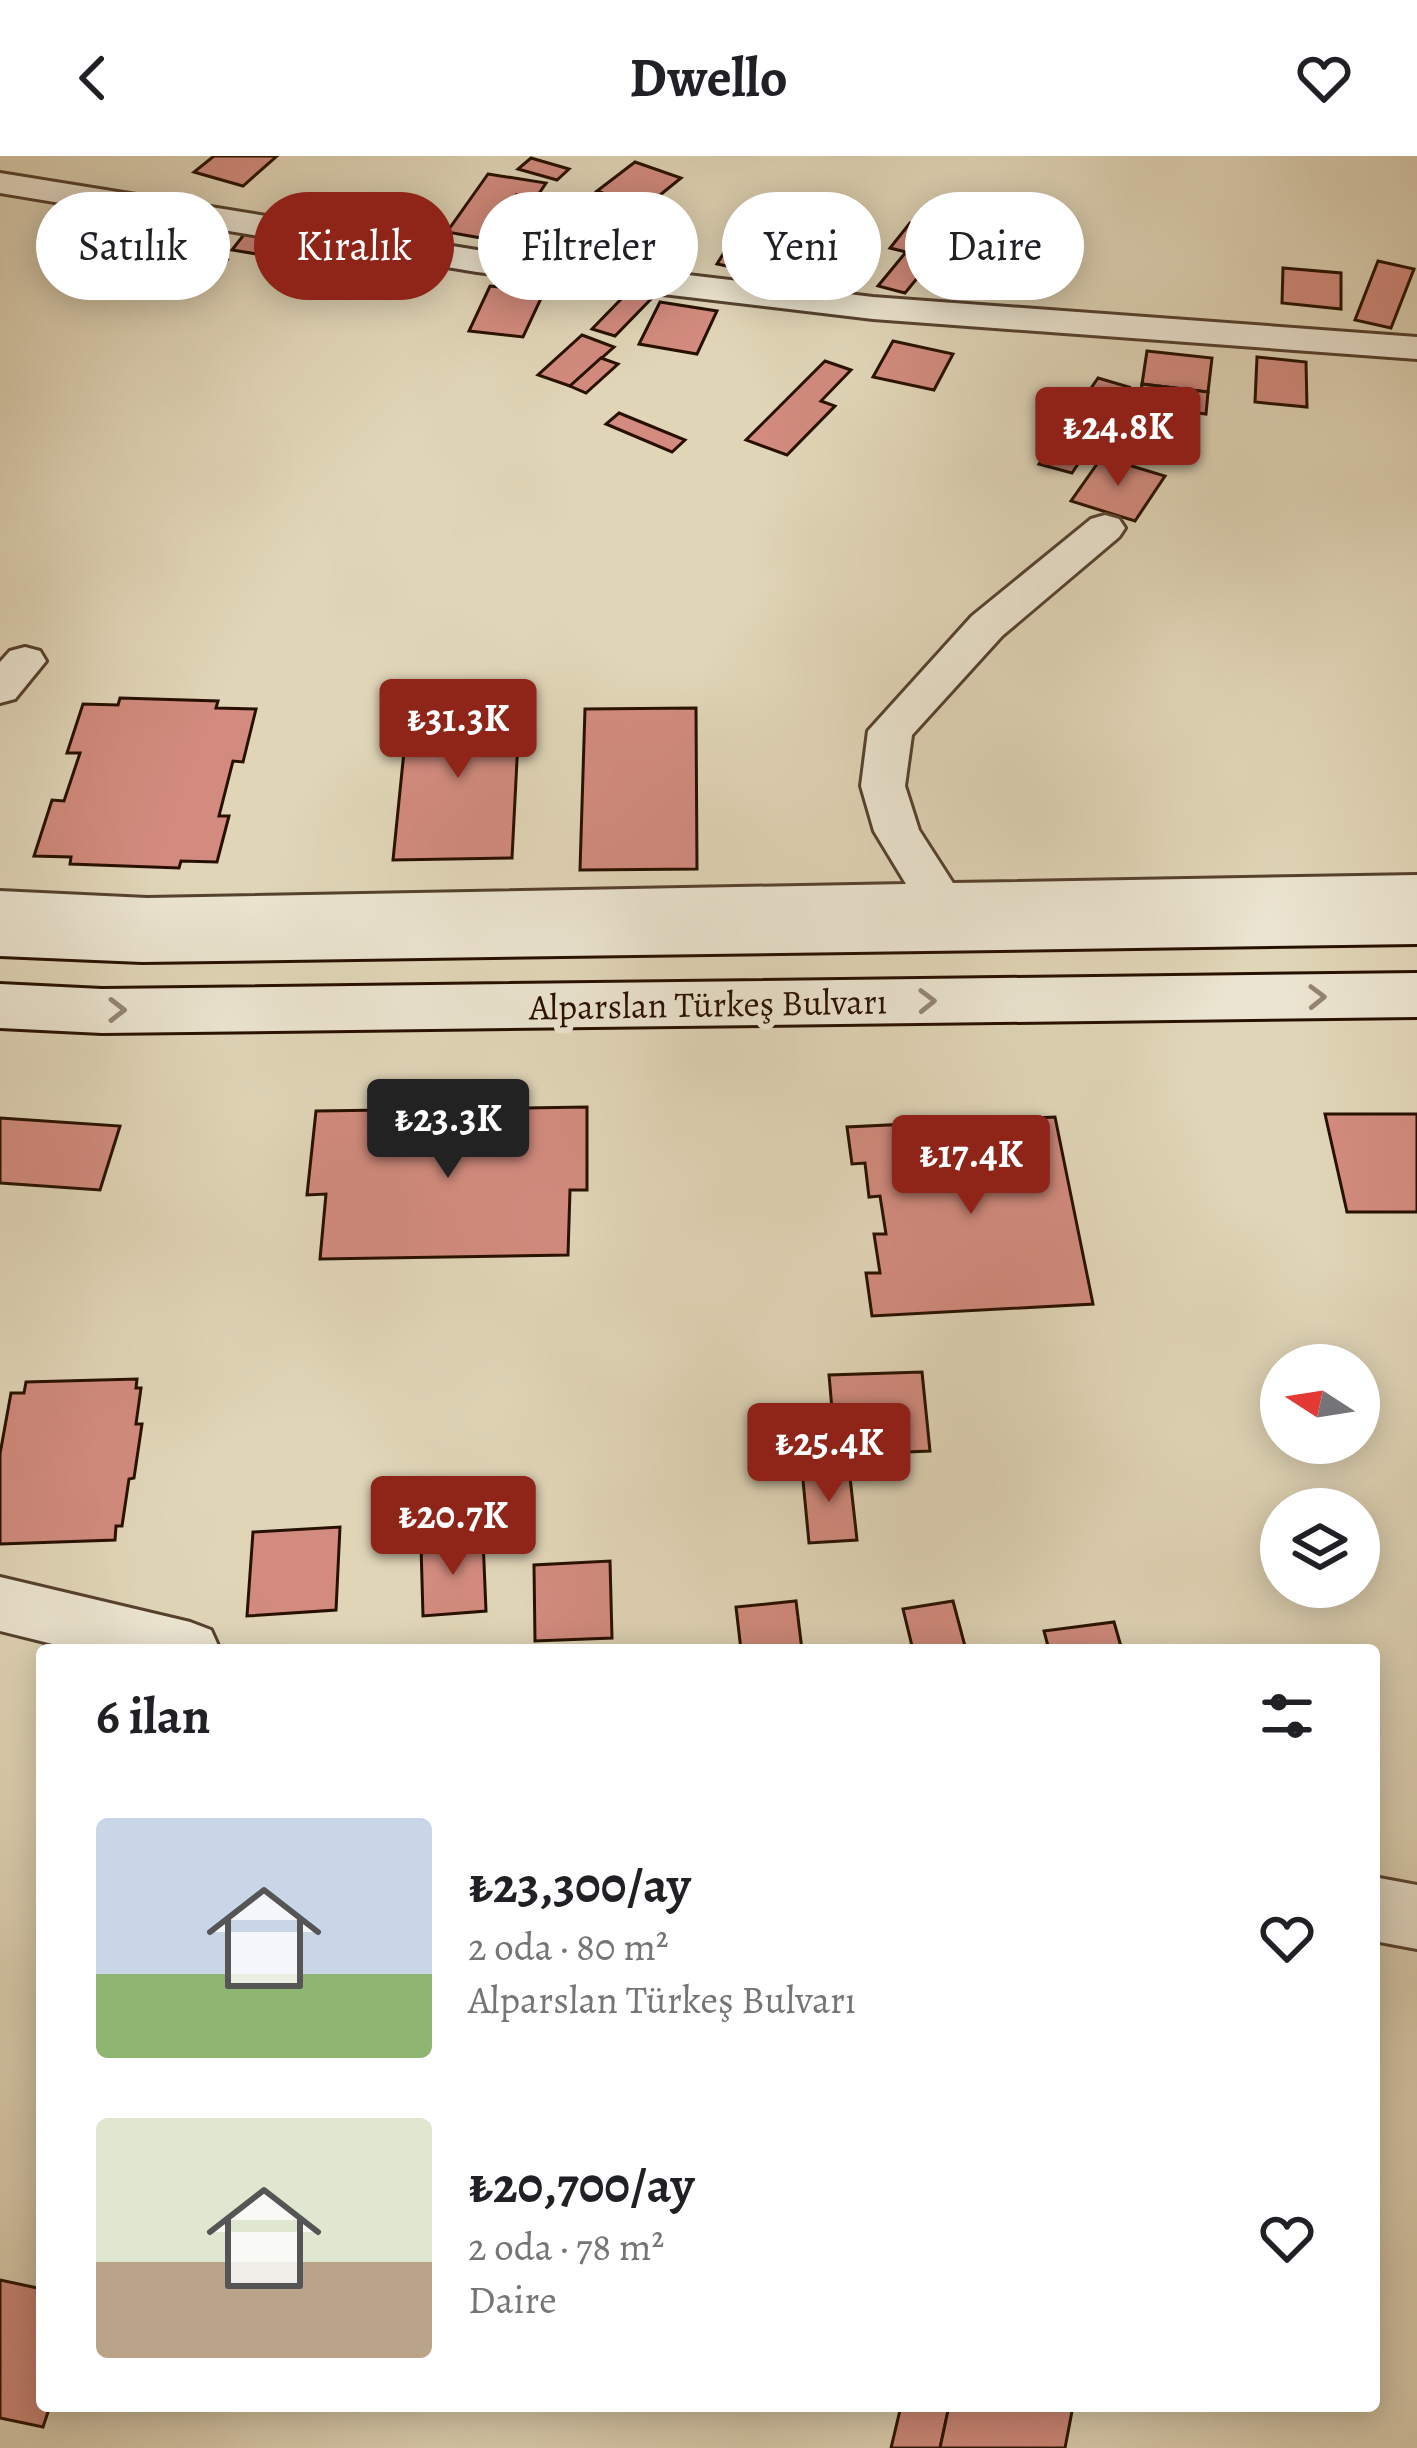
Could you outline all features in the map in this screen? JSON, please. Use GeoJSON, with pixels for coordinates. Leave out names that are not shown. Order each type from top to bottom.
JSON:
{"type":"FeatureCollection","features":[{"type":"Feature","properties":{"kind":"main road","name":"Alparslan Türkeş Bulvarı"},"geometry":{"type":"LineString","coordinates":[[0,935],[142,941],[962,915],[1417,923]]}},
{"type":"Feature","properties":{"kind":"main road","name":"Alparslan Türkeş Bulvarı"},"geometry":{"type":"LineString","coordinates":[[0,1006],[150,1010],[1417,995]]}},
{"type":"Feature","properties":{"kind":"street"},"geometry":{"type":"LineString","coordinates":[[0,183],[476,262],[873,308],[1417,348]]}},
{"type":"Feature","properties":{"kind":"street"},"geometry":{"type":"LineString","coordinates":[[962,915],[897,831],[884,786],[890,731],[987,626],[1105,527]]}},
{"type":"Feature","properties":{"kind":"street"},"geometry":{"type":"LineString","coordinates":[[0,908],[147,915],[962,915],[1417,892]]}},
{"type":"Feature","properties":{"kind":"street"},"geometry":{"type":"LineString","coordinates":[[0,1604],[165,1644]]}},
{"type":"Feature","properties":{"kind":"street"},"geometry":{"type":"LineString","coordinates":[[1380,1910],[1417,1917]]}},
{"type":"Feature","properties":{"kind":"building"},"geometry":{"type":"Polygon","coordinates":[[[214,156],[277,156],[243,186],[194,172],[214,156]]]}},
{"type":"Feature","properties":{"kind":"building"},"geometry":{"type":"Polygon","coordinates":[[[531,158],[569,169],[557,180],[518,169],[531,158]]]}},
{"type":"Feature","properties":{"kind":"building"},"geometry":{"type":"Polygon","coordinates":[[[635,162],[681,178],[664,192],[597,191],[635,162]]]}},
{"type":"Feature","properties":{"kind":"building"},"geometry":{"type":"Polygon","coordinates":[[[488,174],[546,183],[540,192],[478,192],[478,237],[454,233],[454,222],[488,174]]]}},
{"type":"Feature","properties":{"kind":"building"},"geometry":{"type":"Polygon","coordinates":[[[249,228],[254,229],[254,254],[232,250],[249,228]]]}},
{"type":"Feature","properties":{"kind":"building"},"geometry":{"type":"Polygon","coordinates":[[[905,229],[905,252],[890,248],[905,229]]]}},
{"type":"Feature","properties":{"kind":"building"},"geometry":{"type":"Polygon","coordinates":[[[905,253],[905,293],[881,287],[905,253]]]}},
{"type":"Feature","properties":{"kind":"building"},"geometry":{"type":"Polygon","coordinates":[[[1378,261],[1414,269],[1391,328],[1355,320],[1378,261]]]}},
{"type":"Feature","properties":{"kind":"building"},"geometry":{"type":"Polygon","coordinates":[[[1283,268],[1341,273],[1341,309],[1282,303],[1283,268]]]}},
{"type":"Feature","properties":{"kind":"building"},"geometry":{"type":"Polygon","coordinates":[[[483,300],[540,300],[523,337],[469,331],[483,300]]]}},
{"type":"Feature","properties":{"kind":"building"},"geometry":{"type":"Polygon","coordinates":[[[620,300],[650,300],[615,336],[592,329],[620,300]]]}},
{"type":"Feature","properties":{"kind":"building"},"geometry":{"type":"Polygon","coordinates":[[[660,302],[717,311],[697,354],[639,344],[660,302]]]}},
{"type":"Feature","properties":{"kind":"building"},"geometry":{"type":"Polygon","coordinates":[[[582,335],[614,347],[570,386],[538,375],[582,335]]]}},
{"type":"Feature","properties":{"kind":"building"},"geometry":{"type":"Polygon","coordinates":[[[893,341],[953,354],[934,390],[873,377],[893,341]]]}},
{"type":"Feature","properties":{"kind":"building"},"geometry":{"type":"Polygon","coordinates":[[[1147,351],[1212,358],[1208,392],[1142,384],[1147,351]]]}},
{"type":"Feature","properties":{"kind":"building"},"geometry":{"type":"Polygon","coordinates":[[[1257,357],[1306,362],[1307,407],[1255,402],[1257,357]]]}},
{"type":"Feature","properties":{"kind":"building"},"geometry":{"type":"Polygon","coordinates":[[[601,358],[618,364],[586,393],[570,386],[601,358]]]}},
{"type":"Feature","properties":{"kind":"building"},"geometry":{"type":"Polygon","coordinates":[[[825,361],[851,370],[821,401],[835,406],[787,455],[746,440],[825,361]]]}},
{"type":"Feature","properties":{"kind":"building"},"geometry":{"type":"Polygon","coordinates":[[[1098,378],[1129,387],[1072,473],[1039,464],[1098,378]]]}},
{"type":"Feature","properties":{"kind":"building"},"geometry":{"type":"Polygon","coordinates":[[[1142,384],[1208,392],[1206,414],[1139,406],[1142,384]]]}},
{"type":"Feature","properties":{"kind":"building"},"geometry":{"type":"Polygon","coordinates":[[[619,413],[685,440],[672,452],[606,424],[619,413]]]}},
{"type":"Feature","properties":{"kind":"building"},"geometry":{"type":"Polygon","coordinates":[[[1102,457],[1165,476],[1135,521],[1071,501],[1102,457]]]}},
{"type":"Feature","properties":{"kind":"building"},"geometry":{"type":"Polygon","coordinates":[[[120,698],[218,701],[216,708],[256,709],[243,762],[233,761],[219,816],[229,816],[217,862],[181,861],[179,868],[70,864],[71,857],[34,856],[52,800],[64,801],[80,753],[67,753],[83,704],[118,705],[120,698]]]}},
{"type":"Feature","properties":{"kind":"building"},"geometry":{"type":"Polygon","coordinates":[[[520,701],[512,858],[393,860],[409,702],[520,701]]]}},
{"type":"Feature","properties":{"kind":"building"},"geometry":{"type":"Polygon","coordinates":[[[696,708],[697,869],[580,870],[585,709],[696,708]]]}},
{"type":"Feature","properties":{"kind":"building"},"geometry":{"type":"Polygon","coordinates":[[[587,1107],[587,1190],[570,1190],[568,1255],[320,1259],[326,1194],[307,1195],[316,1111],[587,1107]]]}},
{"type":"Feature","properties":{"kind":"building"},"geometry":{"type":"Polygon","coordinates":[[[1325,1114],[1417,1114],[1417,1212],[1347,1212],[1325,1114]]]}},
{"type":"Feature","properties":{"kind":"building"},"geometry":{"type":"Polygon","coordinates":[[[1055,1117],[1093,1304],[872,1316],[866,1273],[880,1273],[874,1234],[886,1234],[880,1196],[869,1197],[865,1163],[852,1164],[847,1127],[1055,1117]]]}},
{"type":"Feature","properties":{"kind":"building"},"geometry":{"type":"Polygon","coordinates":[[[0,1118],[120,1126],[100,1190],[0,1183],[0,1118]]]}},
{"type":"Feature","properties":{"kind":"building"},"geometry":{"type":"Polygon","coordinates":[[[922,1372],[930,1451],[836,1455],[829,1375],[922,1372]]]}},
{"type":"Feature","properties":{"kind":"building"},"geometry":{"type":"Polygon","coordinates":[[[137,1379],[136,1388],[141,1388],[136,1424],[142,1424],[134,1478],[129,1479],[122,1526],[116,1526],[115,1540],[0,1544],[0,1454],[11,1393],[24,1393],[26,1382],[137,1379]]]}},
{"type":"Feature","properties":{"kind":"building"},"geometry":{"type":"Polygon","coordinates":[[[849,1468],[857,1540],[809,1543],[802,1470],[849,1468]]]}},
{"type":"Feature","properties":{"kind":"building"},"geometry":{"type":"Polygon","coordinates":[[[340,1527],[336,1610],[247,1616],[253,1532],[340,1527]]]}},
{"type":"Feature","properties":{"kind":"building"},"geometry":{"type":"Polygon","coordinates":[[[483,1539],[486,1611],[423,1616],[421,1545],[483,1539]]]}},
{"type":"Feature","properties":{"kind":"building"},"geometry":{"type":"Polygon","coordinates":[[[610,1561],[612,1638],[535,1641],[534,1565],[610,1561]]]}},
{"type":"Feature","properties":{"kind":"building"},"geometry":{"type":"Polygon","coordinates":[[[796,1601],[801,1644],[740,1644],[736,1607],[796,1601]]]}},
{"type":"Feature","properties":{"kind":"building"},"geometry":{"type":"Polygon","coordinates":[[[953,1601],[964,1644],[912,1644],[903,1609],[953,1601]]]}},
{"type":"Feature","properties":{"kind":"building"},"geometry":{"type":"Polygon","coordinates":[[[1114,1622],[1120,1644],[1047,1644],[1044,1631],[1114,1622]]]}},
{"type":"Feature","properties":{"kind":"building"},"geometry":{"type":"Polygon","coordinates":[[[0,2280],[36,2288],[36,2412],[48,2412],[43,2427],[0,2418],[0,2280]]]}},
{"type":"Feature","properties":{"kind":"building"},"geometry":{"type":"Polygon","coordinates":[[[900,2412],[948,2412],[940,2448],[891,2448],[900,2412]]]}},
{"type":"Feature","properties":{"kind":"building"},"geometry":{"type":"Polygon","coordinates":[[[948,2412],[1072,2412],[1065,2448],[940,2448],[948,2412]]]}}]}
